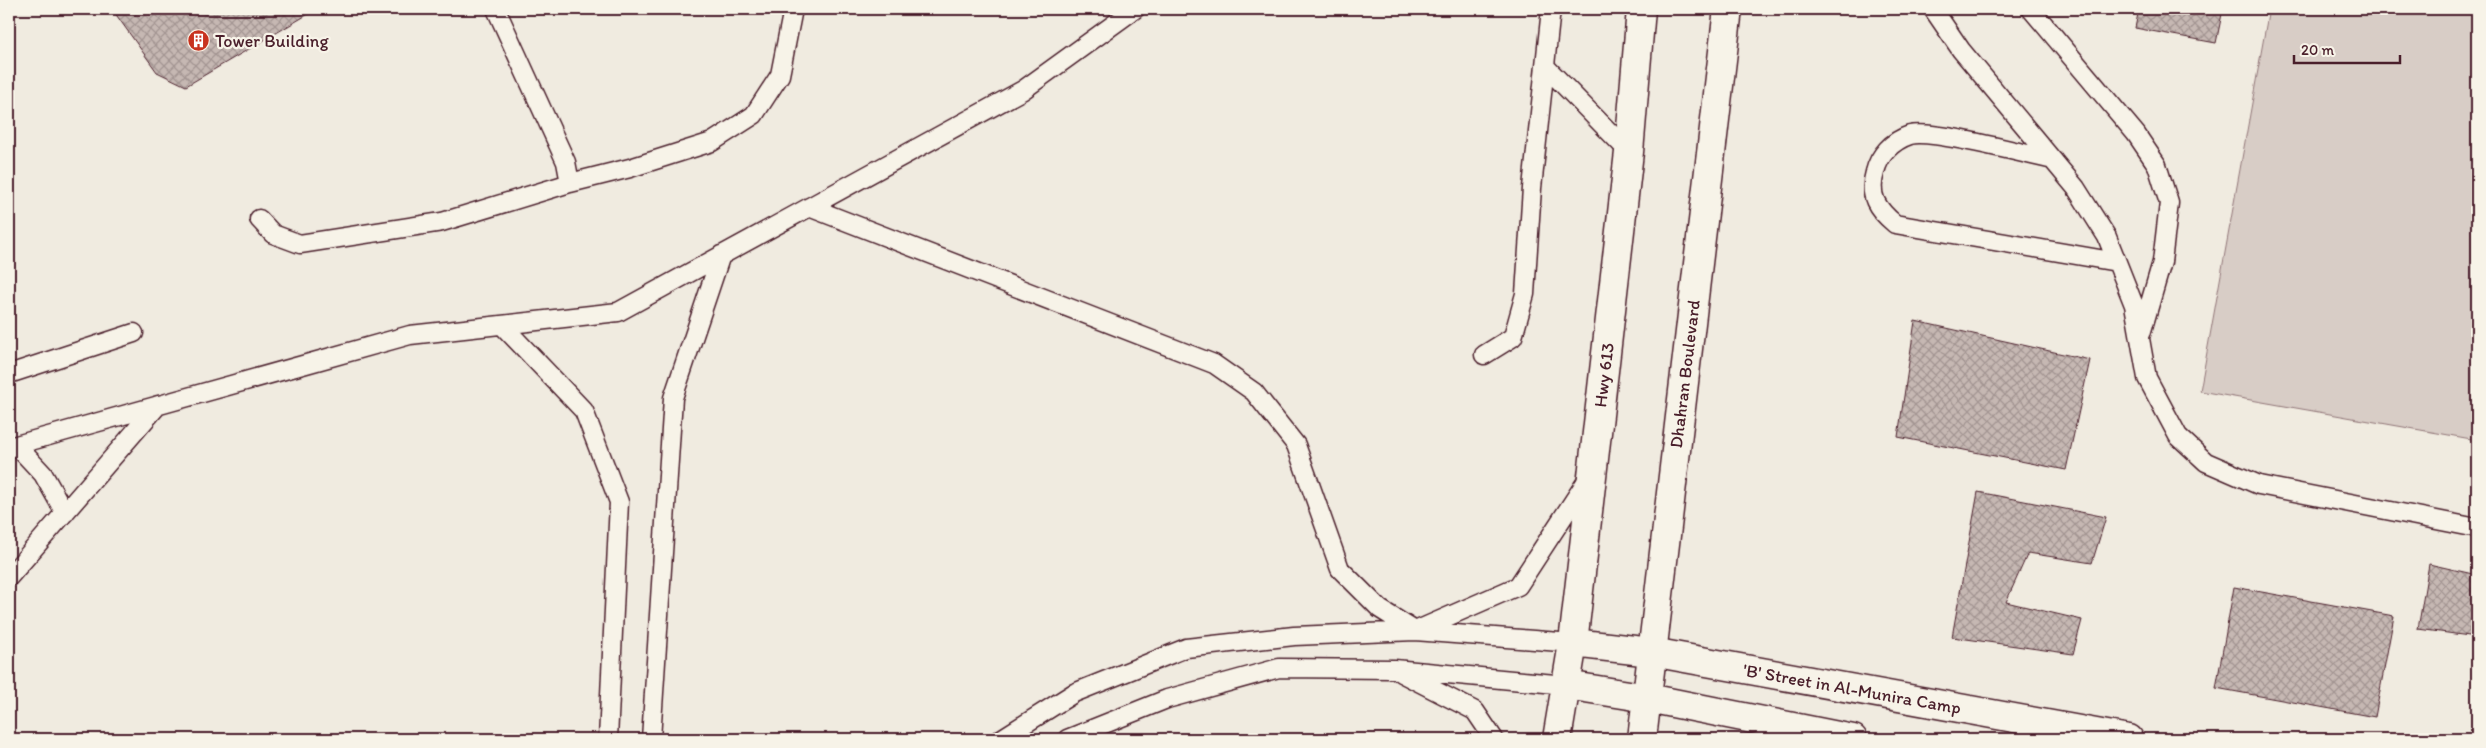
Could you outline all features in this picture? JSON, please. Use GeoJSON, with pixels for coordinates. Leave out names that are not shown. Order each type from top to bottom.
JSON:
{"type":"FeatureCollection","features":[{"type":"Feature","properties":{"kind":"main road","name":"Hwy 613"},"geometry":{"type":"LineString","coordinates":[[1557,739],[1573,643],[1629,152],[1640,9]]}},
{"type":"Feature","properties":{"kind":"main road","name":"Dhahran Boulevard"},"geometry":{"type":"LineString","coordinates":[[1642,739],[1728,9]]}},
{"type":"Feature","properties":{"kind":"main road","name":"'B' Street in Al-Munira Camp"},"geometry":{"type":"LineString","coordinates":[[1573,643],[1652,652],[2113,738]]}},
{"type":"Feature","properties":{"kind":"main road"},"geometry":{"type":"LineString","coordinates":[[1566,685],[1648,698],[1852,739]]}},
{"type":"Feature","properties":{"kind":"lane"},"geometry":{"type":"LineString","coordinates":[[496,9],[566,162],[570,183]]}},
{"type":"Feature","properties":{"kind":"lane"},"geometry":{"type":"LineString","coordinates":[[259,219],[273,234],[300,244],[442,222],[570,183],[630,168],[712,142],[754,115],[780,76],[793,9]]}},
{"type":"Feature","properties":{"kind":"lane"},"geometry":{"type":"LineString","coordinates":[[13,446],[410,335],[618,312],[1024,90],[1135,9]]}},
{"type":"Feature","properties":{"kind":"lane"},"geometry":{"type":"LineString","coordinates":[[1484,355],[1513,337],[1525,294],[1532,188],[1551,9]]}},
{"type":"Feature","properties":{"kind":"lane"},"geometry":{"type":"LineString","coordinates":[[1933,9],[1961,50],[2076,188],[2102,229],[2118,262],[2134,305],[2147,378],[2178,436],[2206,462],[2260,485],[2477,528]]}},
{"type":"Feature","properties":{"kind":"lane"},"geometry":{"type":"LineString","coordinates":[[2031,9],[2136,134],[2157,165],[2169,203],[2162,262],[2140,339]]}},
{"type":"Feature","properties":{"kind":"lane"},"geometry":{"type":"LineString","coordinates":[[1545,66],[1629,152]]}},
{"type":"Feature","properties":{"kind":"lane"},"geometry":{"type":"LineString","coordinates":[[2053,160],[1939,136],[1912,134],[1893,143],[1877,162],[1871,185],[1878,210],[1895,224],[2118,262]]}},
{"type":"Feature","properties":{"kind":"lane"},"geometry":{"type":"LineString","coordinates":[[809,207],[1214,364],[1246,386],[1254,392],[1296,445],[1340,569],[1380,609],[1415,631]]}},
{"type":"Feature","properties":{"kind":"lane"},"geometry":{"type":"LineString","coordinates":[[651,739],[673,398],[721,255]]}},
{"type":"Feature","properties":{"kind":"lane"},"geometry":{"type":"LineString","coordinates":[[502,324],[584,411],[619,502],[608,739]]}},
{"type":"Feature","properties":{"kind":"lane"},"geometry":{"type":"LineString","coordinates":[[9,374],[134,333]]}},
{"type":"Feature","properties":{"kind":"lane"},"geometry":{"type":"LineString","coordinates":[[9,577],[158,405]]}},
{"type":"Feature","properties":{"kind":"lane"},"geometry":{"type":"LineString","coordinates":[[13,446],[43,474],[65,512]]}},
{"type":"Feature","properties":{"kind":"lane"},"geometry":{"type":"LineString","coordinates":[[1415,631],[1518,586],[1592,473]]}},
{"type":"Feature","properties":{"kind":"lane"},"geometry":{"type":"LineString","coordinates":[[1000,739],[1074,693],[1186,648],[1294,636],[1415,631],[1573,643]]}},
{"type":"Feature","properties":{"kind":"lane"},"geometry":{"type":"LineString","coordinates":[[1067,739],[1167,699],[1279,668],[1394,669],[1566,685]]}},
{"type":"Feature","properties":{"kind":"lane"},"geometry":{"type":"LineString","coordinates":[[1394,669],[1475,711],[1494,739]]}},
{"type":"Feature","properties":{"kind":"shaded area"},"geometry":{"type":"Polygon","coordinates":[[[2269,9],[2477,9],[2477,440],[2200,391],[2269,9]]]}},
{"type":"Feature","properties":{"kind":"building","name":"Tower Building"},"geometry":{"type":"Polygon","coordinates":[[[112,9],[317,9],[186,86],[157,72],[112,9]]]}},
{"type":"Feature","properties":{"kind":"building"},"geometry":{"type":"Polygon","coordinates":[[[2139,9],[2223,9],[2216,43],[2135,28],[2139,9]]]}},
{"type":"Feature","properties":{"kind":"building"},"geometry":{"type":"Polygon","coordinates":[[[1915,321],[2090,360],[2066,470],[1898,437],[1915,321]]]}},
{"type":"Feature","properties":{"kind":"building"},"geometry":{"type":"Polygon","coordinates":[[[1978,492],[2106,517],[2092,563],[2028,553],[2006,602],[2082,620],[2073,654],[1952,637],[1978,492]]]}},
{"type":"Feature","properties":{"kind":"building"},"geometry":{"type":"Polygon","coordinates":[[[2429,564],[2477,575],[2477,637],[2418,629],[2429,564]]]}},
{"type":"Feature","properties":{"kind":"building"},"geometry":{"type":"Polygon","coordinates":[[[2234,587],[2394,616],[2375,717],[2216,688],[2234,587]]]}},
{"type":"Feature","properties":{"kind":"place","name":"Tower Building"},"geometry":{"type":"Point","coordinates":[199,41]}}]}
